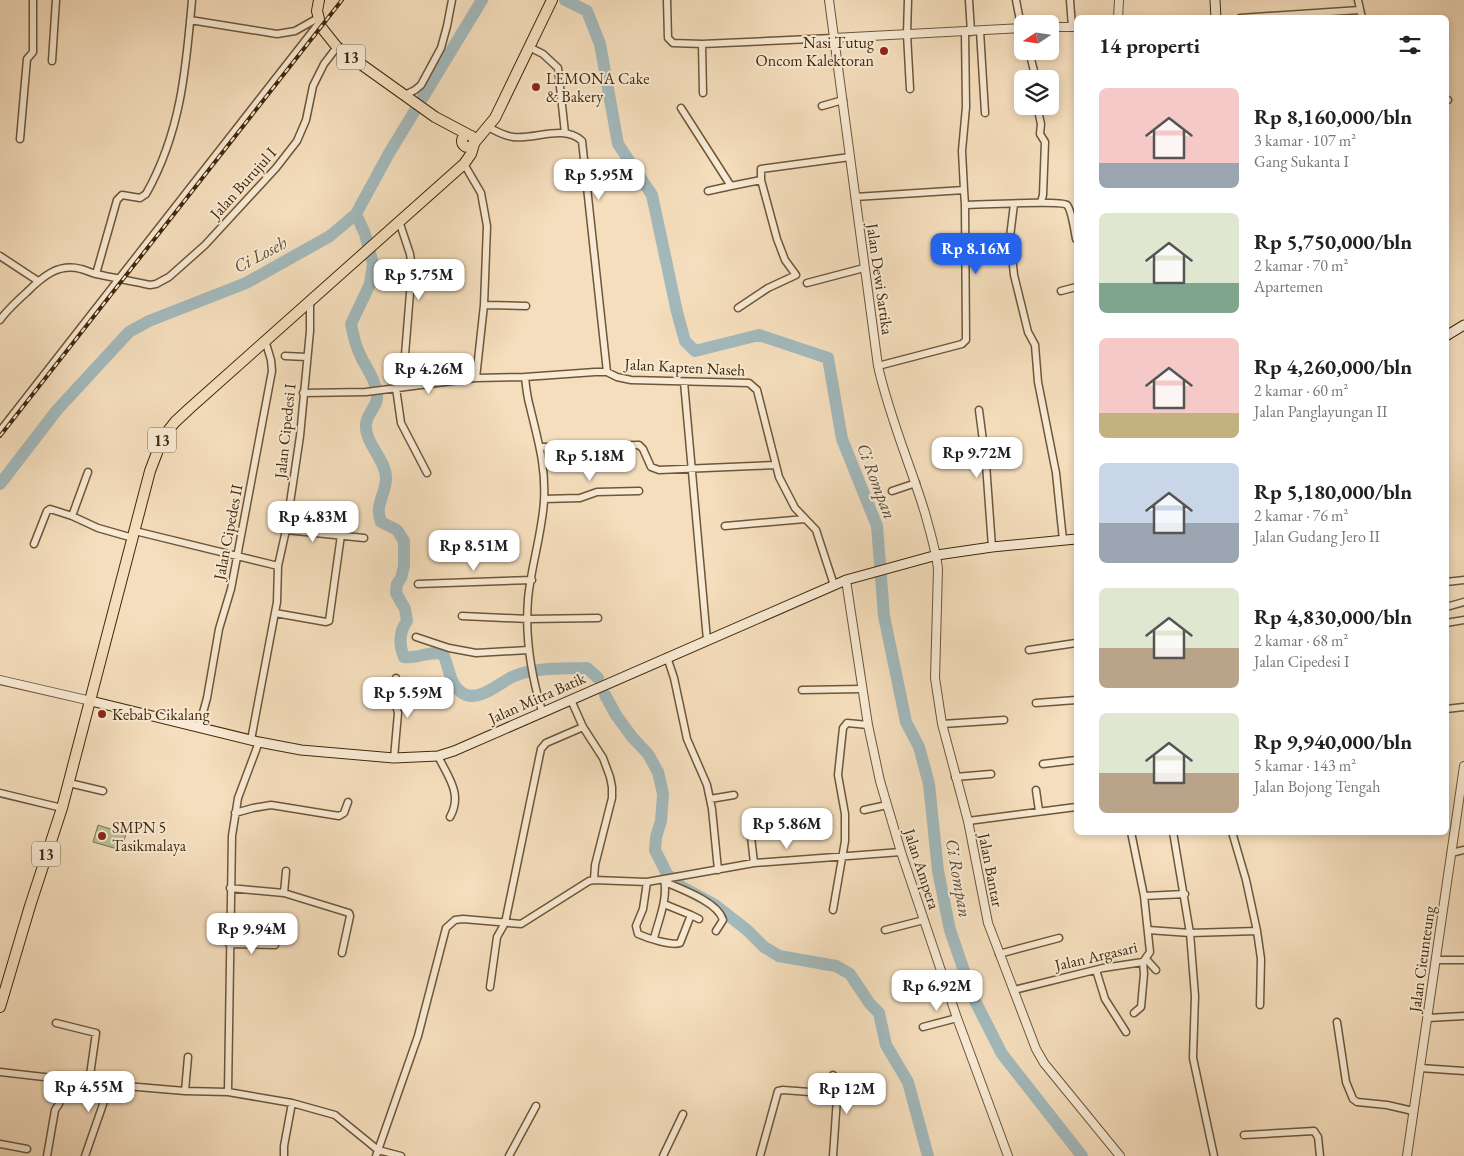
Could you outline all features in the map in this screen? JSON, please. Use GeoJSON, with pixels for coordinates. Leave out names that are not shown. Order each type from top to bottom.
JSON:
{"type":"FeatureCollection","features":[{"type":"Feature","properties":{"kind":"main road"},"geometry":{"type":"LineString","coordinates":[[319,0],[317,6],[319,20]]}},
{"type":"Feature","properties":{"kind":"main road"},"geometry":{"type":"LineString","coordinates":[[469,141],[488,127],[495,118],[552,0]]}},
{"type":"Feature","properties":{"kind":"main road"},"geometry":{"type":"LineString","coordinates":[[1216,0],[1216,15]]}},
{"type":"Feature","properties":{"kind":"main road","name":"13"},"geometry":{"type":"LineString","coordinates":[[319,20],[325,34],[337,47],[469,141]]}},
{"type":"Feature","properties":{"kind":"main road"},"geometry":{"type":"LineString","coordinates":[[464,164],[469,141],[495,118]]}},
{"type":"Feature","properties":{"kind":"main road","name":"13"},"geometry":{"type":"LineString","coordinates":[[0,1007],[62,808],[150,472],[163,437],[181,415],[464,164]]}},
{"type":"Feature","properties":{"kind":"main road"},"geometry":{"type":"LineString","coordinates":[[1449,333],[1464,325]]}},
{"type":"Feature","properties":{"kind":"main road","name":"Jalan Mitra Batik"},"geometry":{"type":"LineString","coordinates":[[91,701],[255,741],[300,750],[394,758],[438,756],[454,751],[846,580],[937,555],[992,547],[1074,540]]}},
{"type":"Feature","properties":{"kind":"street"},"geometry":{"type":"LineString","coordinates":[[20,140],[27,59],[33,52],[33,0]]}},
{"type":"Feature","properties":{"kind":"street"},"geometry":{"type":"LineString","coordinates":[[52,61],[56,0]]}},
{"type":"Feature","properties":{"kind":"street"},"geometry":{"type":"LineString","coordinates":[[96,274],[117,200],[122,195],[140,198],[146,194],[174,127],[184,83],[192,0]]}},
{"type":"Feature","properties":{"kind":"street"},"geometry":{"type":"LineString","coordinates":[[407,96],[421,85],[441,48],[452,0]]}},
{"type":"Feature","properties":{"kind":"street"},"geometry":{"type":"LineString","coordinates":[[667,0],[668,38],[670,42],[702,44],[1014,29]]}},
{"type":"Feature","properties":{"kind":"street","name":"Jalan Dewi Sartika"},"geometry":{"type":"LineString","coordinates":[[829,0],[878,366],[884,392],[916,483],[937,555]]}},
{"type":"Feature","properties":{"kind":"street"},"geometry":{"type":"LineString","coordinates":[[908,0],[907,34],[910,89]]}},
{"type":"Feature","properties":{"kind":"street"},"geometry":{"type":"LineString","coordinates":[[878,366],[962,344],[966,340],[965,205],[962,151],[966,107],[969,0]]}},
{"type":"Feature","properties":{"kind":"street"},"geometry":{"type":"LineString","coordinates":[[1016,0],[1019,15]]}},
{"type":"Feature","properties":{"kind":"street"},"geometry":{"type":"LineString","coordinates":[[1059,28],[1074,27],[1070,0]]}},
{"type":"Feature","properties":{"kind":"street"},"geometry":{"type":"LineString","coordinates":[[1118,0],[1118,15]]}},
{"type":"Feature","properties":{"kind":"street"},"geometry":{"type":"LineString","coordinates":[[1338,15],[1361,14],[1358,0]]}},
{"type":"Feature","properties":{"kind":"street"},"geometry":{"type":"LineString","coordinates":[[190,20],[277,34],[295,31],[319,20]]}},
{"type":"Feature","properties":{"kind":"street"},"geometry":{"type":"LineString","coordinates":[[0,431],[319,20]]}},
{"type":"Feature","properties":{"kind":"street"},"geometry":{"type":"LineString","coordinates":[[980,31],[985,114]]}},
{"type":"Feature","properties":{"kind":"street"},"geometry":{"type":"LineString","coordinates":[[702,44],[703,93]]}},
{"type":"Feature","properties":{"kind":"street","name":"Jalan Burujul I"},"geometry":{"type":"LineString","coordinates":[[0,320],[3,311],[44,275],[63,268],[79,268],[96,274],[150,285],[169,277],[205,245],[276,168],[297,141],[306,120],[313,86],[318,75],[337,47]]}},
{"type":"Feature","properties":{"kind":"street"},"geometry":{"type":"LineString","coordinates":[[488,127],[504,136],[516,138],[565,133],[558,68],[543,54],[529,47]]}},
{"type":"Feature","properties":{"kind":"street"},"geometry":{"type":"LineString","coordinates":[[822,106],[843,100]]}},
{"type":"Feature","properties":{"kind":"street"},"geometry":{"type":"LineString","coordinates":[[682,108],[732,186]]}},
{"type":"Feature","properties":{"kind":"street"},"geometry":{"type":"LineString","coordinates":[[1039,115],[1041,124],[1040,134],[1045,142],[1043,195],[1041,202]]}},
{"type":"Feature","properties":{"kind":"street","name":"Jalan Kapten Naseh"},"geometry":{"type":"LineString","coordinates":[[565,133],[577,137],[582,143],[607,372]]}},
{"type":"Feature","properties":{"kind":"street"},"geometry":{"type":"LineString","coordinates":[[738,308],[768,288],[796,275],[783,255],[761,180],[762,168],[850,158]]}},
{"type":"Feature","properties":{"kind":"street"},"geometry":{"type":"LineString","coordinates":[[464,164],[477,184],[485,211],[487,242],[484,305],[476,378]]}},
{"type":"Feature","properties":{"kind":"street"},"geometry":{"type":"LineString","coordinates":[[708,192],[761,180]]}},
{"type":"Feature","properties":{"kind":"street"},"geometry":{"type":"LineString","coordinates":[[855,197],[964,190]]}},
{"type":"Feature","properties":{"kind":"street"},"geometry":{"type":"LineString","coordinates":[[965,205],[1041,202],[1067,206],[1074,229]]}},
{"type":"Feature","properties":{"kind":"street"},"geometry":{"type":"LineString","coordinates":[[1014,204],[1010,238],[1014,275],[1028,332],[1034,344],[1038,382],[1056,473],[1063,540]]}},
{"type":"Feature","properties":{"kind":"street"},"geometry":{"type":"LineString","coordinates":[[399,221],[407,240],[412,268],[404,367],[406,387]]}},
{"type":"Feature","properties":{"kind":"street"},"geometry":{"type":"LineString","coordinates":[[0,256],[38,281]]}},
{"type":"Feature","properties":{"kind":"street"},"geometry":{"type":"LineString","coordinates":[[807,283],[864,268]]}},
{"type":"Feature","properties":{"kind":"street"},"geometry":{"type":"LineString","coordinates":[[1061,291],[1074,288]]}},
{"type":"Feature","properties":{"kind":"street","name":"Jalan Cipedesi I"},"geometry":{"type":"LineString","coordinates":[[228,1092],[232,836],[238,798],[255,741],[275,613],[278,566],[286,530],[300,436],[310,331],[310,301]]}},
{"type":"Feature","properties":{"kind":"street"},"geometry":{"type":"LineString","coordinates":[[484,305],[526,306]]}},
{"type":"Feature","properties":{"kind":"street","name":"Jalan Cipedes II"},"geometry":{"type":"LineString","coordinates":[[199,727],[207,698],[219,629],[231,590],[272,372],[271,360],[265,340]]}},
{"type":"Feature","properties":{"kind":"street"},"geometry":{"type":"LineString","coordinates":[[285,356],[307,357]]}},
{"type":"Feature","properties":{"kind":"street","name":"Jalan Kapten Naseh"},"geometry":{"type":"LineString","coordinates":[[303,393],[366,392],[476,378],[607,372],[616,377],[631,380],[745,382],[754,386],[757,390],[780,481],[795,508],[816,530],[834,585]]}},
{"type":"Feature","properties":{"kind":"street"},"geometry":{"type":"LineString","coordinates":[[524,377],[529,406],[540,447],[544,499],[541,528],[528,600],[530,668],[542,711]]}},
{"type":"Feature","properties":{"kind":"street"},"geometry":{"type":"LineString","coordinates":[[684,382],[707,640]]}},
{"type":"Feature","properties":{"kind":"street"},"geometry":{"type":"LineString","coordinates":[[396,388],[401,422],[427,473]]}},
{"type":"Feature","properties":{"kind":"street"},"geometry":{"type":"LineString","coordinates":[[979,410],[986,464],[992,547]]}},
{"type":"Feature","properties":{"kind":"street"},"geometry":{"type":"LineString","coordinates":[[540,447],[640,445],[651,467],[655,469],[776,465]]}},
{"type":"Feature","properties":{"kind":"street"},"geometry":{"type":"LineString","coordinates":[[72,516],[88,472]]}},
{"type":"Feature","properties":{"kind":"street"},"geometry":{"type":"LineString","coordinates":[[892,491],[916,483]]}},
{"type":"Feature","properties":{"kind":"street"},"geometry":{"type":"LineString","coordinates":[[544,499],[580,498],[597,492],[639,491]]}},
{"type":"Feature","properties":{"kind":"street"},"geometry":{"type":"LineString","coordinates":[[34,544],[49,510],[52,509],[98,528],[134,534],[278,566]]}},
{"type":"Feature","properties":{"kind":"street"},"geometry":{"type":"LineString","coordinates":[[725,526],[805,519]]}},
{"type":"Feature","properties":{"kind":"street"},"geometry":{"type":"LineString","coordinates":[[286,530],[364,538]]}},
{"type":"Feature","properties":{"kind":"street"},"geometry":{"type":"LineString","coordinates":[[275,613],[329,621],[341,535]]}},
{"type":"Feature","properties":{"kind":"street","name":"Jalan Bantar"},"geometry":{"type":"LineString","coordinates":[[937,555],[935,678],[942,724],[968,821],[988,923],[1036,1049],[1044,1064],[1120,1156]]}},
{"type":"Feature","properties":{"kind":"street"},"geometry":{"type":"LineString","coordinates":[[418,584],[532,580]]}},
{"type":"Feature","properties":{"kind":"street","name":"Jalan Ampera"},"geometry":{"type":"LineString","coordinates":[[846,580],[868,725],[880,781],[901,852],[957,1018],[1008,1156]]}},
{"type":"Feature","properties":{"kind":"street"},"geometry":{"type":"LineString","coordinates":[[1449,582],[1464,580]]}},
{"type":"Feature","properties":{"kind":"street"},"geometry":{"type":"LineString","coordinates":[[1449,606],[1464,602]]}},
{"type":"Feature","properties":{"kind":"street"},"geometry":{"type":"LineString","coordinates":[[462,616],[528,619],[598,618]]}},
{"type":"Feature","properties":{"kind":"street"},"geometry":{"type":"LineString","coordinates":[[1449,623],[1464,620]]}},
{"type":"Feature","properties":{"kind":"street"},"geometry":{"type":"LineString","coordinates":[[416,637],[449,648],[476,653],[528,650]]}},
{"type":"Feature","properties":{"kind":"street"},"geometry":{"type":"LineString","coordinates":[[1029,650],[1074,643]]}},
{"type":"Feature","properties":{"kind":"street"},"geometry":{"type":"LineString","coordinates":[[667,657],[674,678],[687,739],[707,784],[718,870]]}},
{"type":"Feature","properties":{"kind":"street"},"geometry":{"type":"LineString","coordinates":[[394,758],[398,713],[396,705],[396,678]]}},
{"type":"Feature","properties":{"kind":"street"},"geometry":{"type":"LineString","coordinates":[[0,680],[91,701]]}},
{"type":"Feature","properties":{"kind":"street"},"geometry":{"type":"LineString","coordinates":[[802,690],[862,689]]}},
{"type":"Feature","properties":{"kind":"street"},"geometry":{"type":"LineString","coordinates":[[571,700],[583,727],[603,758],[612,787],[612,798],[594,864],[594,880]]}},
{"type":"Feature","properties":{"kind":"street"},"geometry":{"type":"LineString","coordinates":[[1036,703],[1074,700]]}},
{"type":"Feature","properties":{"kind":"street"},"geometry":{"type":"LineString","coordinates":[[1449,709],[1464,707]]}},
{"type":"Feature","properties":{"kind":"street"},"geometry":{"type":"LineString","coordinates":[[942,724],[1004,720]]}},
{"type":"Feature","properties":{"kind":"street"},"geometry":{"type":"LineString","coordinates":[[833,910],[845,841],[845,814],[838,776],[843,728],[847,723],[868,725]]}},
{"type":"Feature","properties":{"kind":"street"},"geometry":{"type":"LineString","coordinates":[[490,988],[497,937],[505,924],[541,750],[546,743],[583,727]]}},
{"type":"Feature","properties":{"kind":"street"},"geometry":{"type":"LineString","coordinates":[[438,756],[456,794],[456,806],[450,818]]}},
{"type":"Feature","properties":{"kind":"street"},"geometry":{"type":"LineString","coordinates":[[1043,764],[1074,760]]}},
{"type":"Feature","properties":{"kind":"street","name":"Jalan Cieunteung"},"geometry":{"type":"LineString","coordinates":[[1407,1156],[1464,766]]}},
{"type":"Feature","properties":{"kind":"street"},"geometry":{"type":"LineString","coordinates":[[955,777],[991,774]]}},
{"type":"Feature","properties":{"kind":"street"},"geometry":{"type":"LineString","coordinates":[[68,783],[103,791]]}},
{"type":"Feature","properties":{"kind":"street"},"geometry":{"type":"LineString","coordinates":[[1036,790],[1039,811]]}},
{"type":"Feature","properties":{"kind":"street"},"geometry":{"type":"LineString","coordinates":[[0,793],[62,808]]}},
{"type":"Feature","properties":{"kind":"street"},"geometry":{"type":"LineString","coordinates":[[710,799],[734,795]]}},
{"type":"Feature","properties":{"kind":"street"},"geometry":{"type":"LineString","coordinates":[[236,814],[253,808],[271,806],[339,816],[344,813],[348,802]]}},
{"type":"Feature","properties":{"kind":"street"},"geometry":{"type":"LineString","coordinates":[[864,810],[887,805]]}},
{"type":"Feature","properties":{"kind":"street"},"geometry":{"type":"LineString","coordinates":[[968,821],[1012,817],[1039,811],[1074,807]]}},
{"type":"Feature","properties":{"kind":"street"},"geometry":{"type":"LineString","coordinates":[[750,828],[754,863]]}},
{"type":"Feature","properties":{"kind":"street","name":"Jalan Argasari"},"geometry":{"type":"LineString","coordinates":[[1014,990],[1145,960],[1150,952],[1148,930],[1144,896],[1131,835]]}},
{"type":"Feature","properties":{"kind":"street"},"geometry":{"type":"LineString","coordinates":[[1174,835],[1190,933],[1194,996],[1193,1058],[1214,1156]]}},
{"type":"Feature","properties":{"kind":"street"},"geometry":{"type":"LineString","coordinates":[[1233,835],[1246,880],[1257,931],[1260,959],[1260,1005]]}},
{"type":"Feature","properties":{"kind":"street"},"geometry":{"type":"LineString","coordinates":[[1451,853],[1464,850]]}},
{"type":"Feature","properties":{"kind":"street"},"geometry":{"type":"LineString","coordinates":[[377,1153],[418,1036],[446,928],[455,920],[463,918],[517,925],[524,923],[594,880],[647,882],[754,863],[842,858],[901,852]]}},
{"type":"Feature","properties":{"kind":"street"},"geometry":{"type":"LineString","coordinates":[[284,893],[286,871]]}},
{"type":"Feature","properties":{"kind":"street"},"geometry":{"type":"LineString","coordinates":[[654,938],[669,879]]}},
{"type":"Feature","properties":{"kind":"street"},"geometry":{"type":"LineString","coordinates":[[669,879],[705,901],[721,915],[723,920],[716,931]]}},
{"type":"Feature","properties":{"kind":"street"},"geometry":{"type":"LineString","coordinates":[[647,882],[643,908],[636,926],[638,934],[675,944],[680,943],[691,915]]}},
{"type":"Feature","properties":{"kind":"street"},"geometry":{"type":"LineString","coordinates":[[230,888],[284,893],[350,914],[342,954]]}},
{"type":"Feature","properties":{"kind":"street"},"geometry":{"type":"LineString","coordinates":[[1144,896],[1184,894]]}},
{"type":"Feature","properties":{"kind":"street"},"geometry":{"type":"LineString","coordinates":[[664,904],[699,919]]}},
{"type":"Feature","properties":{"kind":"street"},"geometry":{"type":"LineString","coordinates":[[886,930],[924,920]]}},
{"type":"Feature","properties":{"kind":"street"},"geometry":{"type":"LineString","coordinates":[[1148,930],[1190,933],[1257,931]]}},
{"type":"Feature","properties":{"kind":"street"},"geometry":{"type":"LineString","coordinates":[[999,954],[1059,938]]}},
{"type":"Feature","properties":{"kind":"street"},"geometry":{"type":"LineString","coordinates":[[229,944],[275,945]]}},
{"type":"Feature","properties":{"kind":"street"},"geometry":{"type":"LineString","coordinates":[[1145,960],[1156,970]]}},
{"type":"Feature","properties":{"kind":"street"},"geometry":{"type":"LineString","coordinates":[[1134,1013],[1141,1007],[1145,960]]}},
{"type":"Feature","properties":{"kind":"street"},"geometry":{"type":"LineString","coordinates":[[1436,960],[1464,960]]}},
{"type":"Feature","properties":{"kind":"street"},"geometry":{"type":"LineString","coordinates":[[1096,970],[1105,999],[1126,1032]]}},
{"type":"Feature","properties":{"kind":"street"},"geometry":{"type":"LineString","coordinates":[[1427,1018],[1464,1016]]}},
{"type":"Feature","properties":{"kind":"street"},"geometry":{"type":"LineString","coordinates":[[923,1026],[957,1018]]}},
{"type":"Feature","properties":{"kind":"street"},"geometry":{"type":"LineString","coordinates":[[1337,1022],[1346,1082],[1353,1100],[1413,1111]]}},
{"type":"Feature","properties":{"kind":"street"},"geometry":{"type":"LineString","coordinates":[[56,1024],[96,1033],[89,1082]]}},
{"type":"Feature","properties":{"kind":"street"},"geometry":{"type":"LineString","coordinates":[[185,1091],[188,1057]]}},
{"type":"Feature","properties":{"kind":"street"},"geometry":{"type":"LineString","coordinates":[[1420,1068],[1464,1071]]}},
{"type":"Feature","properties":{"kind":"street"},"geometry":{"type":"LineString","coordinates":[[0,1072],[114,1085],[185,1091],[228,1092],[292,1103],[335,1116],[377,1153],[401,1156]]}},
{"type":"Feature","properties":{"kind":"street"},"geometry":{"type":"LineString","coordinates":[[833,1156],[837,1094],[834,1076]]}},
{"type":"Feature","properties":{"kind":"street"},"geometry":{"type":"LineString","coordinates":[[47,1156],[56,1110],[65,1080]]}},
{"type":"Feature","properties":{"kind":"street"},"geometry":{"type":"LineString","coordinates":[[85,1156],[108,1090],[114,1085]]}},
{"type":"Feature","properties":{"kind":"street"},"geometry":{"type":"LineString","coordinates":[[760,1156],[778,1091],[837,1094]]}},
{"type":"Feature","properties":{"kind":"street"},"geometry":{"type":"LineString","coordinates":[[284,1156],[292,1103]]}},
{"type":"Feature","properties":{"kind":"street"},"geometry":{"type":"LineString","coordinates":[[509,1156],[536,1106]]}},
{"type":"Feature","properties":{"kind":"street"},"geometry":{"type":"LineString","coordinates":[[663,1156],[683,1114]]}},
{"type":"Feature","properties":{"kind":"street"},"geometry":{"type":"LineString","coordinates":[[1244,1135],[1314,1130],[1318,1137],[1320,1156]]}},
{"type":"Feature","properties":{"kind":"street"},"geometry":{"type":"LineString","coordinates":[[0,1144],[27,1149]]}},
{"type":"Feature","properties":{"kind":"green space"},"geometry":{"type":"Polygon","coordinates":[[[98,825],[126,834],[121,850],[93,842],[98,825]]]}},
{"type":"Feature","properties":{"kind":"waterway","name":"Ci Loseh"},"geometry":{"type":"LineString","coordinates":[[0,484],[57,410],[129,332],[149,321],[246,283],[330,236],[356,214],[388,155],[482,0]]}},
{"type":"Feature","properties":{"kind":"waterway","name":"Ci Rompan"},"geometry":{"type":"LineString","coordinates":[[565,0],[587,11],[600,44],[618,144],[652,195],[685,341],[695,351],[759,335],[828,358],[842,439],[877,526],[884,616],[906,722],[919,747],[929,784],[938,871],[950,930],[973,997],[1002,1054],[1082,1156]]}},
{"type":"Feature","properties":{"kind":"waterway"},"geometry":{"type":"LineString","coordinates":[[356,214],[365,234],[373,264],[370,284],[351,324],[358,349],[373,380],[377,396],[376,403],[368,416],[366,431],[385,471],[386,478],[379,516],[381,522],[397,530],[404,541],[404,566],[401,578],[397,584],[396,593],[405,609],[407,621],[402,630],[401,639],[404,657],[434,653],[443,654],[457,689],[473,696],[480,695],[518,674],[537,670],[587,668],[598,678]]}},
{"type":"Feature","properties":{"kind":"waterway"},"geometry":{"type":"LineString","coordinates":[[605,695],[616,715],[632,737],[648,754],[658,772],[663,794],[661,821],[656,837],[655,850],[667,874],[682,887],[715,905],[747,930],[764,947],[779,956],[836,966],[850,974],[870,1004],[879,1013],[886,1045],[908,1082],[928,1156]]}},
{"type":"Feature","properties":{"kind":"railway"},"geometry":{"type":"LineString","coordinates":[[0,436],[342,0]]}},
{"type":"Feature","properties":{"kind":"place","name":"Nasi Tutug Oncom Kalektoran"},"geometry":{"type":"Point","coordinates":[884,51]}},
{"type":"Feature","properties":{"kind":"place","name":"LEMONA Cake & Bakery"},"geometry":{"type":"Point","coordinates":[536,87]}},
{"type":"Feature","properties":{"kind":"place","name":"Kebab Cikalang"},"geometry":{"type":"Point","coordinates":[102,714]}},
{"type":"Feature","properties":{"kind":"place","name":"SMPN 5 Tasikmalaya"},"geometry":{"type":"Point","coordinates":[102,836]}}]}
